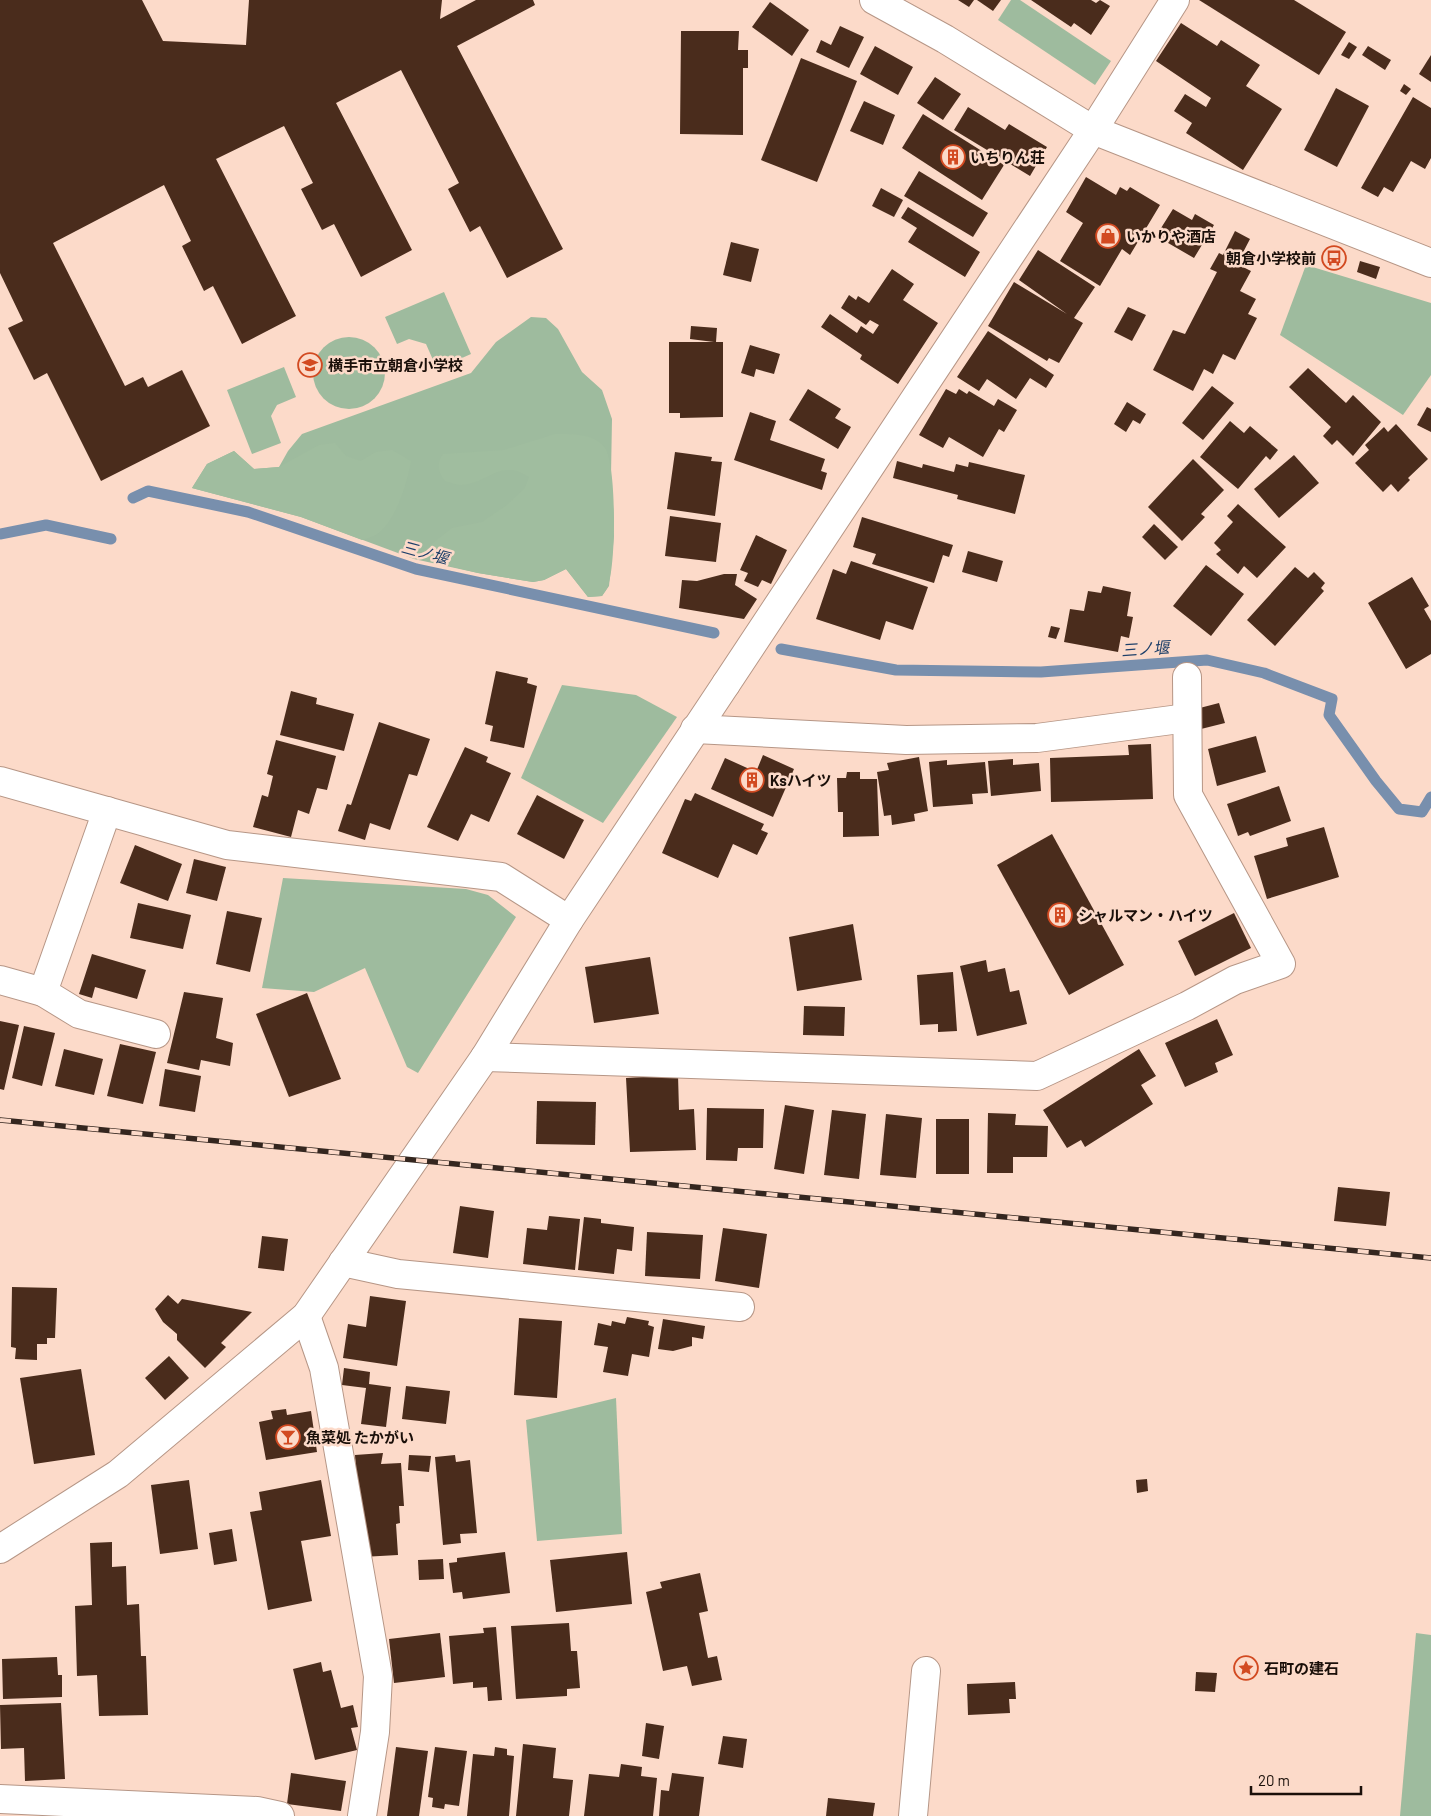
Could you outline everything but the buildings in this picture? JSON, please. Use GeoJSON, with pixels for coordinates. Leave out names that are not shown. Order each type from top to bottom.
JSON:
{"type":"FeatureCollection","features":[{"type":"Feature","properties":{"kind":"street"},"geometry":{"type":"LineString","coordinates":[[874,0],[944,39],[1093,130],[1431,263]]}},
{"type":"Feature","properties":{"kind":"street"},"geometry":{"type":"LineString","coordinates":[[0,1549],[118,1474],[306,1316],[485,1057],[569,920],[1093,130],[1175,0]]}},
{"type":"Feature","properties":{"kind":"street"},"geometry":{"type":"LineString","coordinates":[[485,1057],[1037,1076],[1187,1006],[1235,980],[1280,964],[1188,795],[1187,677]]}},
{"type":"Feature","properties":{"kind":"street"},"geometry":{"type":"LineString","coordinates":[[696,729],[906,740],[1037,738],[1188,718]]}},
{"type":"Feature","properties":{"kind":"street"},"geometry":{"type":"LineString","coordinates":[[0,781],[227,845],[501,877],[569,920]]}},
{"type":"Feature","properties":{"kind":"street"},"geometry":{"type":"LineString","coordinates":[[43,992],[107,811]]}},
{"type":"Feature","properties":{"kind":"street"},"geometry":{"type":"LineString","coordinates":[[0,980],[43,992],[79,1014],[156,1034]]}},
{"type":"Feature","properties":{"kind":"street"},"geometry":{"type":"LineString","coordinates":[[343,1262],[398,1274],[740,1307]]}},
{"type":"Feature","properties":{"kind":"street"},"geometry":{"type":"LineString","coordinates":[[306,1316],[324,1368],[378,1676],[374,1732],[362,1816]]}},
{"type":"Feature","properties":{"kind":"street"},"geometry":{"type":"LineString","coordinates":[[913,1816],[926,1671]]}},
{"type":"Feature","properties":{"kind":"street"},"geometry":{"type":"LineString","coordinates":[[0,1799],[257,1811],[280,1816]]}},
{"type":"Feature","properties":{"kind":"green space"},"geometry":{"type":"Polygon","coordinates":[[[1011,0],[1020,0],[1111,61],[1095,85],[998,20],[1011,0]]]}},
{"type":"Feature","properties":{"kind":"green space"},"geometry":{"type":"Polygon","coordinates":[[[1306,265],[1431,303],[1431,375],[1403,415],[1280,335],[1306,265]]]}},
{"type":"Feature","properties":{"kind":"green space"},"geometry":{"type":"Polygon","coordinates":[[[444,292],[471,354],[437,369],[426,344],[409,339],[397,344],[385,317],[444,292]]]}},
{"type":"Feature","properties":{"kind":"green space"},"geometry":{"type":"Polygon","coordinates":[[[531,317],[546,318],[558,329],[582,372],[602,390],[612,419],[611,475],[614,536],[609,586],[602,596],[588,597],[566,569],[544,580],[533,582],[478,573],[414,559],[301,517],[192,488],[207,464],[234,451],[254,469],[279,467],[288,451],[302,434],[471,373],[496,342],[531,317]]]}},
{"type":"Feature","properties":{"kind":"green space"},"geometry":{"type":"Polygon","coordinates":[[[349,337],[369,343],[379,353],[385,373],[379,393],[369,403],[349,409],[329,403],[319,393],[313,373],[319,353],[329,343],[349,337]]]}},
{"type":"Feature","properties":{"kind":"green space"},"geometry":{"type":"Polygon","coordinates":[[[284,367],[296,397],[277,405],[271,416],[281,443],[252,454],[227,390],[284,367]]]}},
{"type":"Feature","properties":{"kind":"green space"},"geometry":{"type":"Polygon","coordinates":[[[555,434],[582,435],[595,439],[605,448],[609,458],[612,474],[614,516],[613,558],[608,587],[602,596],[588,597],[566,569],[544,580],[533,582],[478,573],[445,565],[423,551],[452,528],[482,522],[507,505],[525,488],[529,477],[510,470],[494,473],[470,484],[455,484],[445,481],[441,474],[439,465],[443,454],[504,450],[555,434]]]}},
{"type":"Feature","properties":{"kind":"green space"},"geometry":{"type":"Polygon","coordinates":[[[335,443],[346,456],[361,461],[376,452],[392,450],[411,461],[404,490],[395,511],[384,529],[372,537],[362,540],[301,517],[192,488],[207,464],[234,451],[254,469],[279,467],[319,445],[335,443]]]}},
{"type":"Feature","properties":{"kind":"green space"},"geometry":{"type":"Polygon","coordinates":[[[562,685],[636,695],[677,717],[603,823],[521,778],[562,685]]]}},
{"type":"Feature","properties":{"kind":"green space"},"geometry":{"type":"Polygon","coordinates":[[[283,878],[466,889],[488,895],[516,917],[418,1073],[407,1067],[365,968],[314,992],[262,988],[283,878]]]}},
{"type":"Feature","properties":{"kind":"green space"},"geometry":{"type":"Polygon","coordinates":[[[616,1398],[622,1534],[537,1541],[526,1420],[616,1398]]]}},
{"type":"Feature","properties":{"kind":"green space"},"geometry":{"type":"Polygon","coordinates":[[[1416,1633],[1431,1635],[1431,1816],[1400,1816],[1416,1633]]]}},
{"type":"Feature","properties":{"kind":"waterway","name":"三ノ堰"},"geometry":{"type":"LineString","coordinates":[[133,498],[148,491],[248,512],[416,569],[714,633]]}},
{"type":"Feature","properties":{"kind":"waterway","name":"三ノ堰"},"geometry":{"type":"LineString","coordinates":[[0,534],[46,525],[111,539]]}},
{"type":"Feature","properties":{"kind":"waterway","name":"三ノ堰"},"geometry":{"type":"LineString","coordinates":[[781,649],[896,670],[1041,672],[1207,660],[1264,673],[1332,699],[1329,715],[1376,781],[1399,809],[1422,812],[1431,797]]}},
{"type":"Feature","properties":{"kind":"railway"},"geometry":{"type":"LineString","coordinates":[[0,1120],[1431,1258]]}},
{"type":"Feature","properties":{"kind":"place","name":"いちりん荘"},"geometry":{"type":"Point","coordinates":[953,157]}},
{"type":"Feature","properties":{"kind":"place","name":"いかりや酒店"},"geometry":{"type":"Point","coordinates":[1108,236]}},
{"type":"Feature","properties":{"kind":"place","name":"朝倉小学校前"},"geometry":{"type":"Point","coordinates":[1334,258]}},
{"type":"Feature","properties":{"kind":"place","name":"横手市立朝倉小学校"},"geometry":{"type":"Point","coordinates":[310,365]}},
{"type":"Feature","properties":{"kind":"place","name":"Ksハイツ"},"geometry":{"type":"Point","coordinates":[752,780]}},
{"type":"Feature","properties":{"kind":"place","name":"シャルマン・ハイツ"},"geometry":{"type":"Point","coordinates":[1060,915]}},
{"type":"Feature","properties":{"kind":"place","name":"魚菜処 たかがい"},"geometry":{"type":"Point","coordinates":[288,1437]}},
{"type":"Feature","properties":{"kind":"place","name":"石町の建石"},"geometry":{"type":"Point","coordinates":[1246,1668]}}]}
